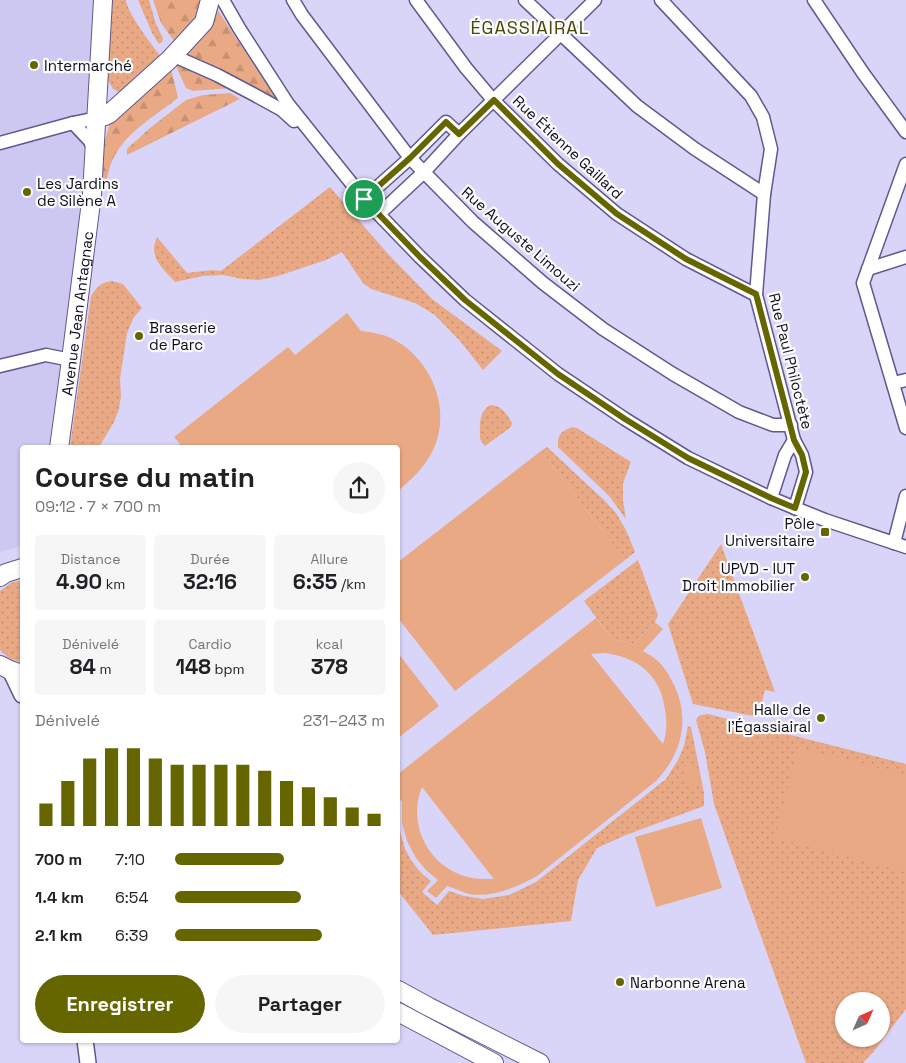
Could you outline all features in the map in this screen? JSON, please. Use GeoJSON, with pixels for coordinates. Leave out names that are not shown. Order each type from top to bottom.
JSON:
{"type":"FeatureCollection","features":[{"type":"Feature","properties":{"kind":"main road","name":"Avenue Jean Antagnac"},"geometry":{"type":"LineString","coordinates":[[59,445],[92,194],[103,0]]}},
{"type":"Feature","properties":{"kind":"main road"},"geometry":{"type":"LineString","coordinates":[[97,118],[109,114],[174,56],[204,22],[210,0]]}},
{"type":"Feature","properties":{"kind":"main road"},"geometry":{"type":"LineString","coordinates":[[99,83],[118,97],[130,95]]}},
{"type":"Feature","properties":{"kind":"main road"},"geometry":{"type":"LineString","coordinates":[[400,991],[540,1063]]}},
{"type":"Feature","properties":{"kind":"main road"},"geometry":{"type":"LineString","coordinates":[[400,1013],[494,1063]]}},
{"type":"Feature","properties":{"kind":"street"},"geometry":{"type":"LineString","coordinates":[[223,0],[288,104],[364,199],[465,300],[558,374],[617,414],[688,458],[795,508],[900,545],[906,496]]}},
{"type":"Feature","properties":{"kind":"street","name":"Rue Auguste Limouzi"},"geometry":{"type":"LineString","coordinates":[[293,0],[302,15],[410,158],[473,222],[543,283],[603,329],[673,374],[739,412],[773,425],[791,425]]}},
{"type":"Feature","properties":{"kind":"street","name":"Rue Étienne Gaillard"},"geometry":{"type":"LineString","coordinates":[[416,0],[466,68],[494,100],[558,164],[617,214],[686,259],[756,294]]}},
{"type":"Feature","properties":{"kind":"street"},"geometry":{"type":"LineString","coordinates":[[525,0],[637,106],[696,149],[764,194]]}},
{"type":"Feature","properties":{"kind":"street"},"geometry":{"type":"LineString","coordinates":[[379,214],[424,172],[459,134],[596,0]]}},
{"type":"Feature","properties":{"kind":"street","name":"Rue Paul Philoctète"},"geometry":{"type":"LineString","coordinates":[[661,0],[751,96],[763,117],[770,149],[764,194],[756,294],[794,440],[802,455],[806,472],[795,508]]}},
{"type":"Feature","properties":{"kind":"street"},"geometry":{"type":"LineString","coordinates":[[814,0],[863,73],[906,132]]}},
{"type":"Feature","properties":{"kind":"street"},"geometry":{"type":"LineString","coordinates":[[174,56],[217,75],[282,110],[324,148]]}},
{"type":"Feature","properties":{"kind":"street"},"geometry":{"type":"LineString","coordinates":[[74,123],[91,106],[99,83]]}},
{"type":"Feature","properties":{"kind":"street"},"geometry":{"type":"LineString","coordinates":[[0,143],[97,118]]}},
{"type":"Feature","properties":{"kind":"street"},"geometry":{"type":"LineString","coordinates":[[364,199],[410,158],[446,122],[459,134]]}},
{"type":"Feature","properties":{"kind":"street"},"geometry":{"type":"LineString","coordinates":[[74,123],[90,141],[94,151]]}},
{"type":"Feature","properties":{"kind":"street"},"geometry":{"type":"LineString","coordinates":[[906,164],[902,183],[863,283],[906,428]]}},
{"type":"Feature","properties":{"kind":"street"},"geometry":{"type":"LineString","coordinates":[[868,269],[906,257]]}},
{"type":"Feature","properties":{"kind":"street"},"geometry":{"type":"LineString","coordinates":[[0,366],[46,355],[71,360]]}},
{"type":"Feature","properties":{"kind":"street"},"geometry":{"type":"LineString","coordinates":[[893,383],[906,380]]}},
{"type":"Feature","properties":{"kind":"street","name":"Rue Paul Philoctète"},"geometry":{"type":"LineString","coordinates":[[771,498],[785,455],[794,440]]}},
{"type":"Feature","properties":{"kind":"street"},"geometry":{"type":"LineString","coordinates":[[11,670],[20,690]]}},
{"type":"Feature","properties":{"kind":"street"},"geometry":{"type":"LineString","coordinates":[[85,1043],[88,1063]]}},
{"type":"Feature","properties":{"kind":"shaded area"},"geometry":{"type":"Polygon","coordinates":[[[0,0],[95,0],[94,88],[73,313],[49,445],[20,445],[20,547],[0,552],[0,0]]]}},
{"type":"Feature","properties":{"kind":"green space"},"geometry":{"type":"Polygon","coordinates":[[[108,0],[126,0],[136,21],[163,59],[121,93],[113,89],[106,77],[108,0]]]}},
{"type":"Feature","properties":{"kind":"green space"},"geometry":{"type":"Polygon","coordinates":[[[138,0],[149,0],[156,24],[163,38],[159,44],[152,33],[138,0]]]}},
{"type":"Feature","properties":{"kind":"green space"},"geometry":{"type":"Polygon","coordinates":[[[153,0],[206,0],[205,6],[177,45],[161,23],[153,0]]]}},
{"type":"Feature","properties":{"kind":"green space"},"geometry":{"type":"Polygon","coordinates":[[[215,6],[263,79],[282,104],[180,56],[209,26],[215,14],[215,6]]]}},
{"type":"Feature","properties":{"kind":"green space"},"geometry":{"type":"Polygon","coordinates":[[[175,64],[196,71],[232,88],[193,91],[186,88],[175,64]]]}},
{"type":"Feature","properties":{"kind":"green space"},"geometry":{"type":"Polygon","coordinates":[[[171,68],[178,98],[142,125],[125,141],[112,162],[106,185],[100,181],[102,151],[109,126],[117,114],[171,68]]]}},
{"type":"Feature","properties":{"kind":"green space"},"geometry":{"type":"Polygon","coordinates":[[[230,93],[240,99],[127,155],[127,149],[186,100],[203,95],[230,93]]]}},
{"type":"Feature","properties":{"kind":"green space"},"geometry":{"type":"Polygon","coordinates":[[[330,187],[388,254],[432,299],[502,351],[483,370],[460,341],[435,315],[415,303],[371,289],[363,283],[342,252],[326,260],[278,276],[259,280],[223,275],[203,276],[175,282],[161,267],[155,257],[154,251],[157,237],[187,273],[212,270],[221,271],[330,187]]]}},
{"type":"Feature","properties":{"kind":"green space"},"geometry":{"type":"Polygon","coordinates":[[[112,281],[123,284],[142,308],[134,317],[127,333],[120,379],[121,396],[114,422],[100,445],[70,445],[91,296],[105,283],[112,281]]]}},
{"type":"Feature","properties":{"kind":"green space"},"geometry":{"type":"Polygon","coordinates":[[[347,313],[361,331],[377,333],[391,338],[405,346],[417,357],[434,385],[439,400],[439,432],[434,448],[427,460],[419,471],[400,489],[400,445],[179,445],[180,444],[174,437],[288,347],[295,355],[347,313]]]}},
{"type":"Feature","properties":{"kind":"green space"},"geometry":{"type":"Polygon","coordinates":[[[490,405],[500,408],[506,413],[512,423],[511,427],[485,446],[480,439],[480,420],[483,412],[490,405]]]}},
{"type":"Feature","properties":{"kind":"green space"},"geometry":{"type":"Polygon","coordinates":[[[573,427],[631,462],[623,483],[626,519],[609,496],[558,447],[558,439],[561,434],[573,427]]]}},
{"type":"Feature","properties":{"kind":"green space"},"geometry":{"type":"Polygon","coordinates":[[[547,447],[616,513],[626,530],[635,552],[625,560],[541,451],[547,447]]]}},
{"type":"Feature","properties":{"kind":"green space"},"geometry":{"type":"Polygon","coordinates":[[[541,451],[625,560],[455,691],[400,621],[400,560],[541,451]]]}},
{"type":"Feature","properties":{"kind":"green space"},"geometry":{"type":"Polygon","coordinates":[[[721,544],[775,692],[765,690],[758,717],[693,704],[668,624],[721,544]]]}},
{"type":"Feature","properties":{"kind":"green space"},"geometry":{"type":"Polygon","coordinates":[[[638,560],[658,615],[655,622],[633,644],[612,639],[584,601],[638,560]]]}},
{"type":"Feature","properties":{"kind":"green space"},"geometry":{"type":"Polygon","coordinates":[[[20,581],[20,661],[10,658],[0,650],[0,591],[11,583],[20,581]]]}},
{"type":"Feature","properties":{"kind":"green space"},"geometry":{"type":"Polygon","coordinates":[[[596,618],[612,639],[633,644],[655,622],[663,629],[643,651],[653,657],[664,668],[678,694],[681,707],[681,734],[673,758],[656,781],[537,876],[513,888],[478,895],[469,894],[447,886],[436,898],[427,891],[438,880],[416,858],[407,841],[402,823],[402,802],[400,800],[400,772],[596,618]],[[605,653],[591,654],[663,744],[666,719],[663,698],[658,687],[646,670],[617,655],[605,653]],[[422,787],[417,813],[419,826],[422,838],[437,860],[447,868],[463,876],[480,879],[493,878],[422,787]]]}},
{"type":"Feature","properties":{"kind":"green space"},"geometry":{"type":"Polygon","coordinates":[[[400,656],[439,706],[400,736],[400,656]]]}},
{"type":"Feature","properties":{"kind":"green space"},"geometry":{"type":"Polygon","coordinates":[[[708,714],[906,764],[906,1009],[890,1030],[890,992],[835,992],[835,1048],[876,1048],[863,1063],[806,1063],[714,804],[705,752],[696,720],[700,715],[708,714]]]}},
{"type":"Feature","properties":{"kind":"green space"},"geometry":{"type":"Polygon","coordinates":[[[688,726],[691,727],[704,793],[704,806],[626,835],[597,848],[578,880],[571,921],[433,935],[400,894],[400,827],[403,843],[411,860],[431,881],[422,892],[437,905],[449,891],[483,899],[509,895],[536,882],[666,779],[684,746],[688,726]]]}},
{"type":"Feature","properties":{"kind":"green space"},"geometry":{"type":"Polygon","coordinates":[[[798,747],[906,775],[906,872],[775,838],[798,747]]]}},
{"type":"Feature","properties":{"kind":"green space"},"geometry":{"type":"Polygon","coordinates":[[[696,764],[699,783],[686,785],[683,766],[696,764]]]}},
{"type":"Feature","properties":{"kind":"green space"},"geometry":{"type":"Polygon","coordinates":[[[701,818],[722,888],[656,907],[635,837],[701,818]]]}},
{"type":"Feature","properties":{"kind":"place","name":"Intermarché"},"geometry":{"type":"Point","coordinates":[34,65]}},
{"type":"Feature","properties":{"kind":"place","name":"Les Jardins de Silène A"},"geometry":{"type":"Point","coordinates":[27,192]}},
{"type":"Feature","properties":{"kind":"place","name":"Brasserie de Parc"},"geometry":{"type":"Point","coordinates":[139,336]}},
{"type":"Feature","properties":{"kind":"place","name":"Pôle Universitaire"},"geometry":{"type":"Point","coordinates":[825,532]}},
{"type":"Feature","properties":{"kind":"place","name":"UPVD - IUT Droit Immobilier"},"geometry":{"type":"Point","coordinates":[805,577]}},
{"type":"Feature","properties":{"kind":"place","name":"Halle de l'Égassiairal"},"geometry":{"type":"Point","coordinates":[821,718]}},
{"type":"Feature","properties":{"kind":"place","name":"Narbonne Arena"},"geometry":{"type":"Point","coordinates":[620,982]}},
{"type":"Feature","properties":{"kind":"district","name":"ÉGASSIAIRAL"},"geometry":{"type":"Point","coordinates":[530,27]}},
{"type":"Feature","properties":{"kind":"route"},"geometry":{"type":"LineString","coordinates":[[494,100],[558,164],[617,214],[686,259],[756,294],[794,440],[802,455],[806,472],[795,508],[688,458],[558,374],[465,300],[364,199],[410,158],[446,122],[459,134],[494,100]]}}]}
